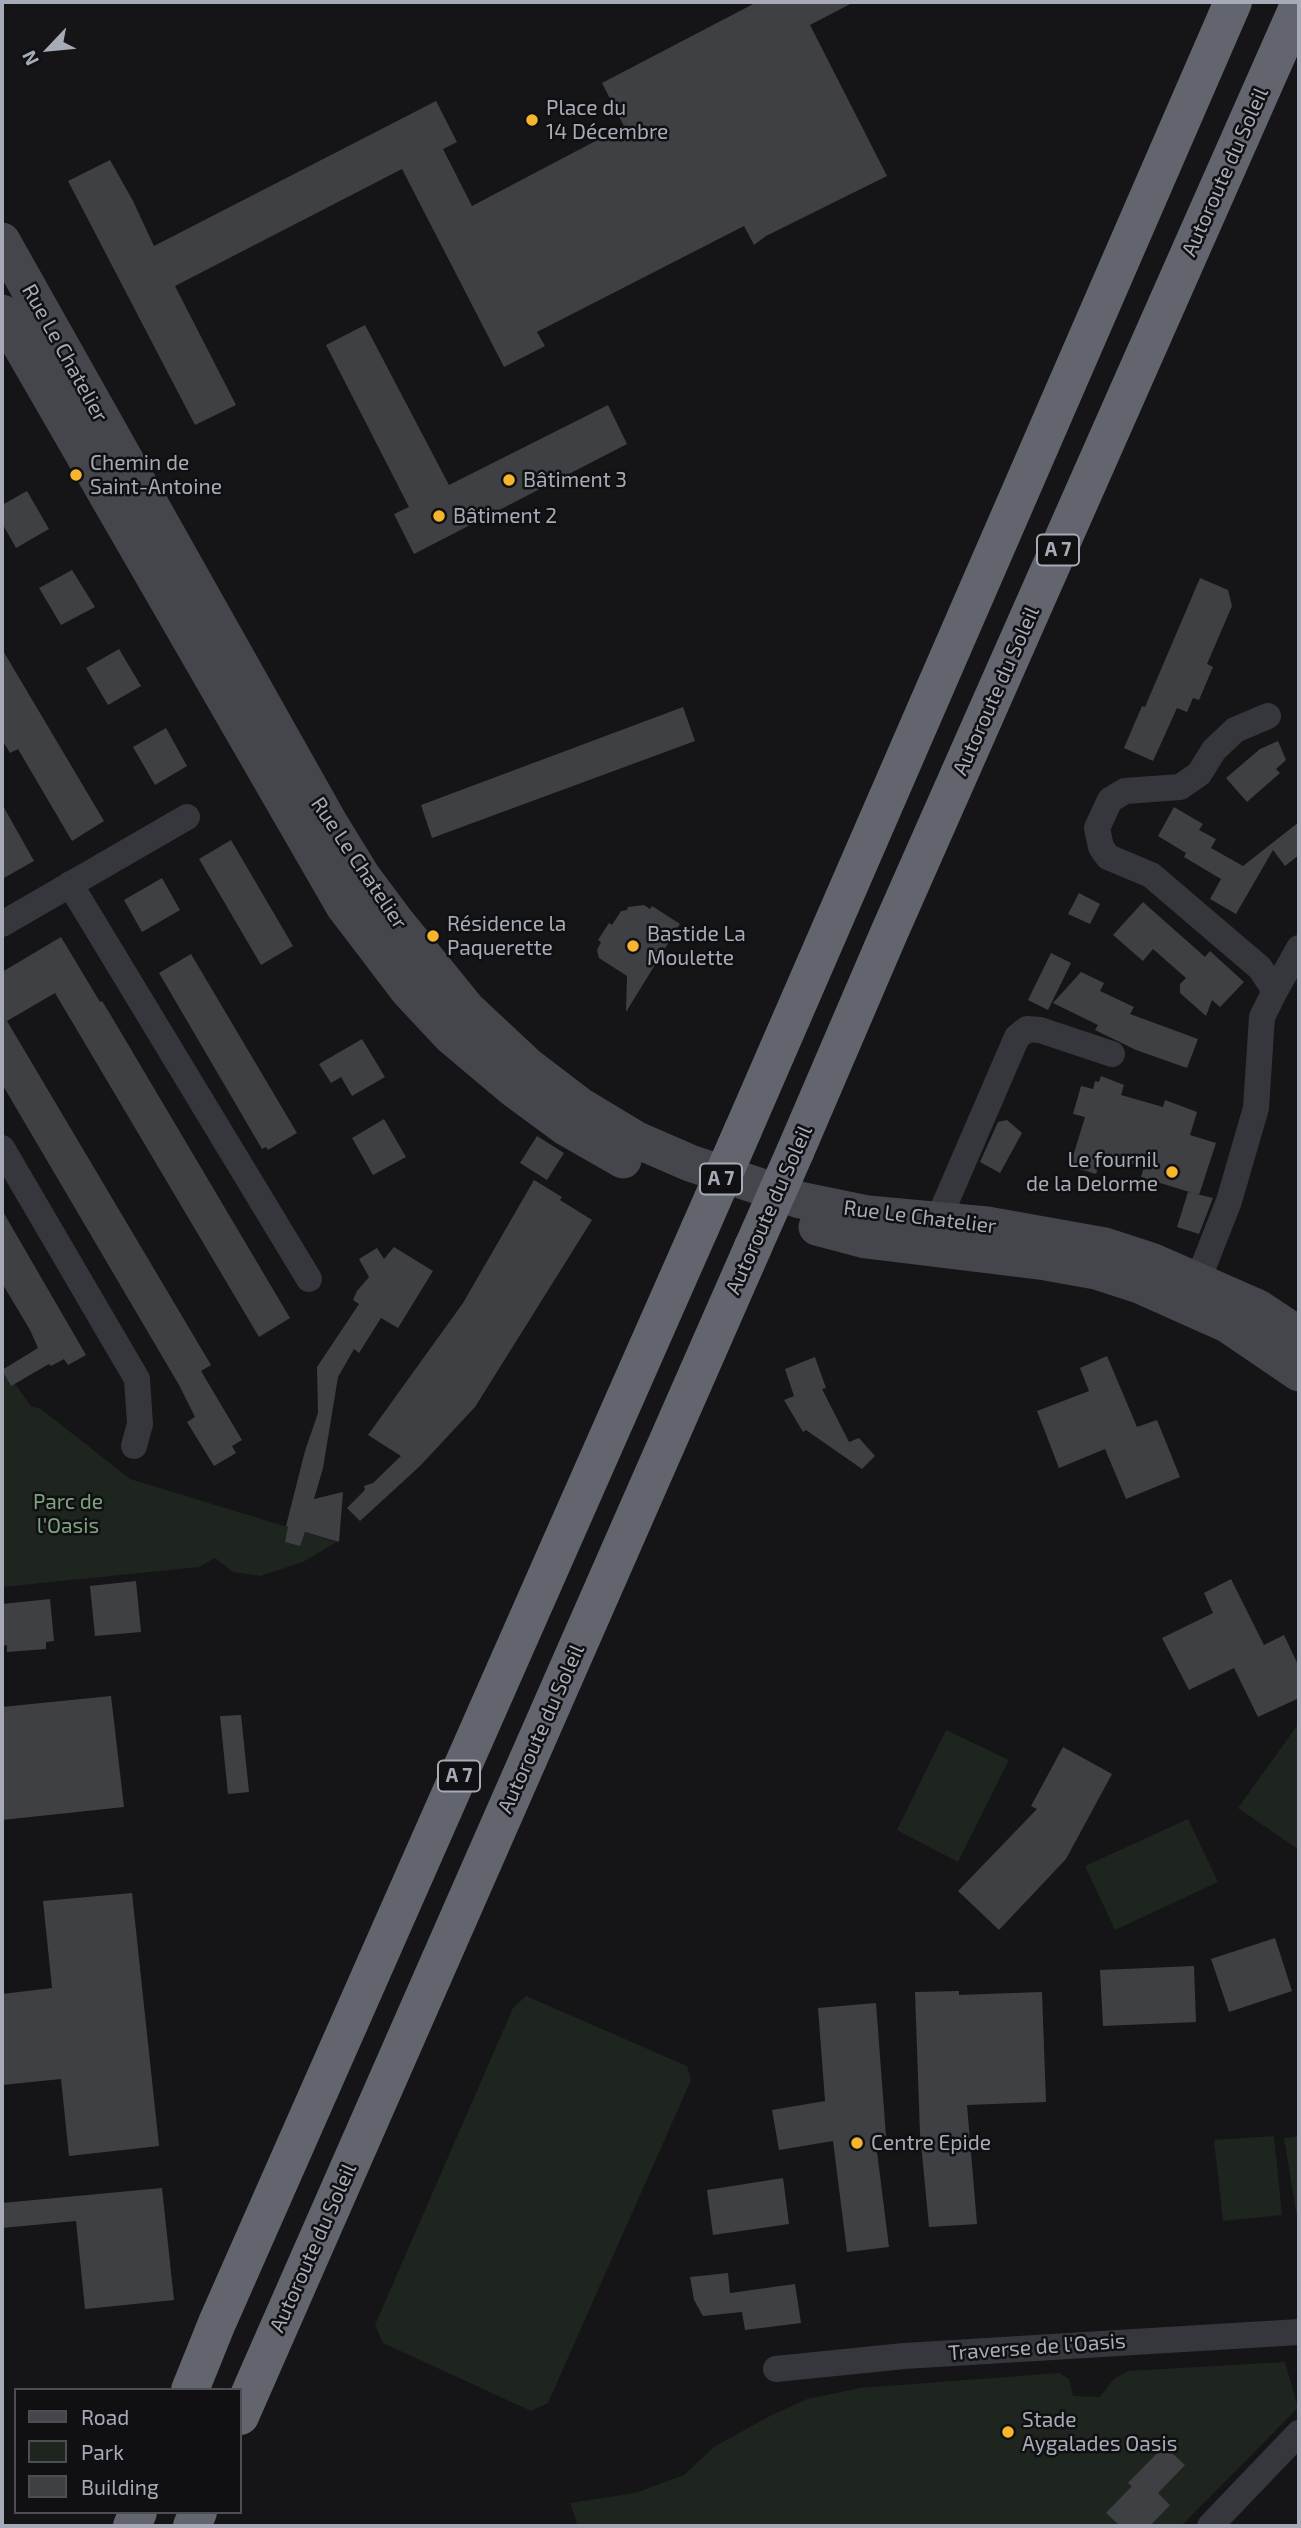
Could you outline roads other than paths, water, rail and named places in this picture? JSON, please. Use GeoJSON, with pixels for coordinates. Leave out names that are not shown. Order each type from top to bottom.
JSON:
{"type":"FeatureCollection","features":[{"type":"Feature","properties":{"kind":"highway","name":"A 7"},"geometry":{"type":"LineString","coordinates":[[191,2388],[217,2323],[743,1130],[1233,2]]}},
{"type":"Feature","properties":{"kind":"highway","name":"Autoroute du Soleil"},"geometry":{"type":"LineString","coordinates":[[242,2411],[796,1152],[900,908],[1299,5]]}},
{"type":"Feature","properties":{"kind":"main road","name":"Rue Le Chatelier"},"geometry":{"type":"LineString","coordinates":[[2,241],[15,293],[362,876],[467,1009],[528,1066],[579,1105],[637,1140],[690,1163],[800,1200],[868,1214],[1011,1228],[1105,1245],[1193,1294],[1227,1324],[1299,1373]]}},
{"type":"Feature","properties":{"kind":"main road","name":"Rue Le Chatelier"},"geometry":{"type":"LineString","coordinates":[[2,313],[344,906],[408,990],[451,1036],[514,1089],[567,1128],[624,1161],[788,1219],[866,1240],[1046,1262],[1096,1271],[1142,1286],[1258,1308],[1299,1335]]}},
{"type":"Feature","properties":{"kind":"street"},"geometry":{"type":"LineString","coordinates":[[1268,716],[1235,730],[1214,750],[1199,774],[1180,787],[1125,791],[1110,800],[1097,828],[1101,846],[1108,857],[1151,875],[1260,968],[1275,991]]}},
{"type":"Feature","properties":{"kind":"street"},"geometry":{"type":"LineString","coordinates":[[2,924],[187,817]]}},
{"type":"Feature","properties":{"kind":"street"},"geometry":{"type":"LineString","coordinates":[[71,884],[309,1279]]}},
{"type":"Feature","properties":{"kind":"street"},"geometry":{"type":"LineString","coordinates":[[1193,1294],[1228,1201],[1256,1108],[1262,1017],[1299,948]]}},
{"type":"Feature","properties":{"kind":"street"},"geometry":{"type":"LineString","coordinates":[[938,1220],[1017,1037],[1027,1029],[1040,1030],[1112,1054]]}},
{"type":"Feature","properties":{"kind":"street"},"geometry":{"type":"LineString","coordinates":[[2,1148],[138,1379],[140,1424],[134,1446]]}},
{"type":"Feature","properties":{"kind":"street","name":"Traverse de l'Oasis"},"geometry":{"type":"LineString","coordinates":[[776,2369],[917,2355],[1299,2332]]}},
{"type":"Feature","properties":{"kind":"street"},"geometry":{"type":"LineString","coordinates":[[1210,2526],[1299,2432]]}},
{"type":"Feature","properties":{"kind":"place","name":"Place du 14 Décembre"},"geometry":{"type":"Point","coordinates":[532,120]}},
{"type":"Feature","properties":{"kind":"place","name":"Chemin de Saint-Antoine"},"geometry":{"type":"Point","coordinates":[76,475]}},
{"type":"Feature","properties":{"kind":"place","name":"Bâtiment 3"},"geometry":{"type":"Point","coordinates":[509,480]}},
{"type":"Feature","properties":{"kind":"place","name":"Bâtiment 2"},"geometry":{"type":"Point","coordinates":[439,516]}},
{"type":"Feature","properties":{"kind":"place","name":"Résidence la Paquerette"},"geometry":{"type":"Point","coordinates":[433,936]}},
{"type":"Feature","properties":{"kind":"place","name":"Bastide La Moulette"},"geometry":{"type":"Point","coordinates":[633,946]}},
{"type":"Feature","properties":{"kind":"place","name":"Le fournil de la Delorme"},"geometry":{"type":"Point","coordinates":[1172,1172]}},
{"type":"Feature","properties":{"kind":"place","name":"Centre Epide"},"geometry":{"type":"Point","coordinates":[857,2143]}},
{"type":"Feature","properties":{"kind":"place","name":"Stade Aygalades Oasis"},"geometry":{"type":"Point","coordinates":[1008,2432]}},
{"type":"Feature","properties":{"kind":"park label","name":"Parc de l'Oasis"},"geometry":{"type":"Point","coordinates":[68,1514]}}]}
